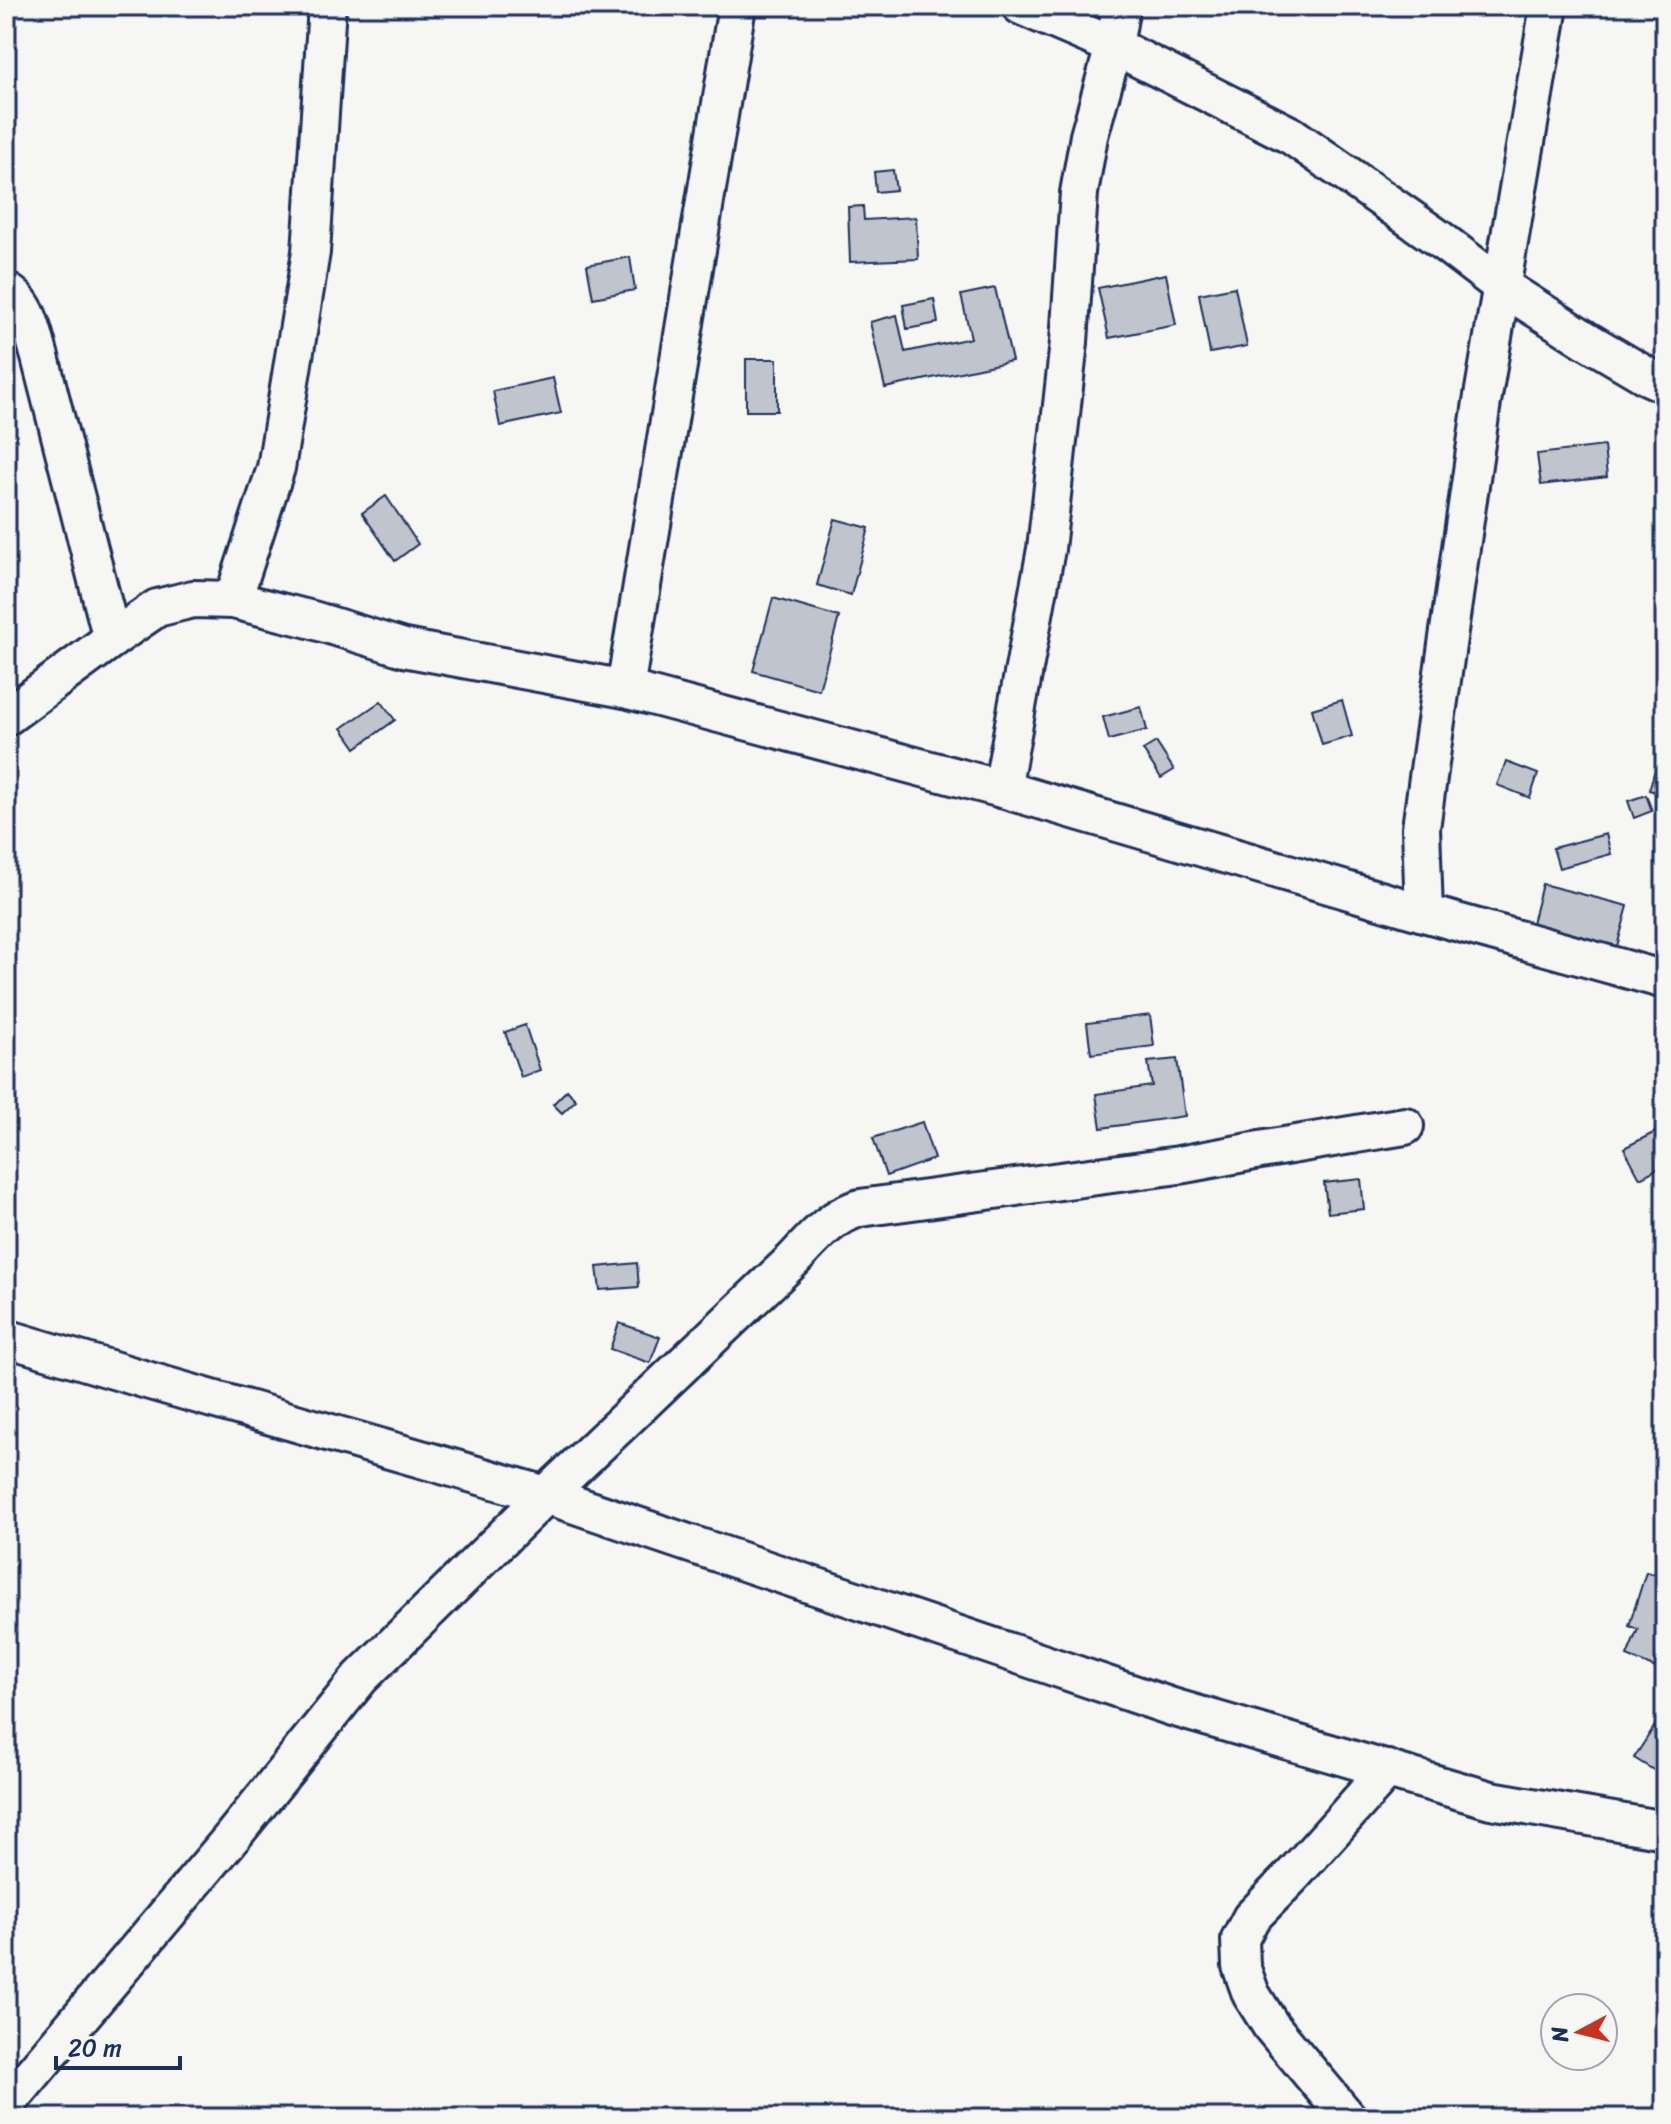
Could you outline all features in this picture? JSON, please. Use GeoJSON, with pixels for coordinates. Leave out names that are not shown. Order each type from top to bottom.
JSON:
{"type":"FeatureCollection","features":[{"type":"Feature","properties":{"kind":"street"},"geometry":{"type":"LineString","coordinates":[[233,600],[276,468],[309,268],[327,6]]}},
{"type":"Feature","properties":{"kind":"street"},"geometry":{"type":"LineString","coordinates":[[625,689],[737,6]]}},
{"type":"Feature","properties":{"kind":"street"},"geometry":{"type":"LineString","coordinates":[[1021,6],[1114,46],[1292,136],[1501,286],[1586,340],[1665,384]]}},
{"type":"Feature","properties":{"kind":"street"},"geometry":{"type":"LineString","coordinates":[[1002,789],[1046,549],[1069,342],[1079,193],[1089,136],[1114,46],[1121,6]]}},
{"type":"Feature","properties":{"kind":"street"},"geometry":{"type":"LineString","coordinates":[[1424,913],[1421,828],[1482,402],[1549,6]]}},
{"type":"Feature","properties":{"kind":"street"},"geometry":{"type":"LineString","coordinates":[[6,291],[15,296],[27,313],[112,639]]}},
{"type":"Feature","properties":{"kind":"street"},"geometry":{"type":"LineString","coordinates":[[6,717],[157,608],[193,599],[233,600],[404,648],[625,689],[1002,789],[1665,980]]}},
{"type":"Feature","properties":{"kind":"street"},"geometry":{"type":"LineString","coordinates":[[6,2105],[232,1837],[360,1678],[546,1495],[844,1212],[1179,1165],[1405,1126]]}},
{"type":"Feature","properties":{"kind":"street"},"geometry":{"type":"LineString","coordinates":[[6,1338],[546,1495],[1172,1707],[1491,1800],[1665,1830]]}},
{"type":"Feature","properties":{"kind":"street"},"geometry":{"type":"LineString","coordinates":[[1348,2118],[1271,2026],[1251,1994],[1241,1966],[1240,1939],[1251,1918],[1388,1769]]}},
{"type":"Feature","properties":{"kind":"building"},"geometry":{"type":"Polygon","coordinates":[[[893,170],[896,190],[876,192],[874,172],[893,170]]]}},
{"type":"Feature","properties":{"kind":"building"},"geometry":{"type":"Polygon","coordinates":[[[863,206],[864,220],[916,217],[918,259],[850,262],[848,207],[863,206]]]}},
{"type":"Feature","properties":{"kind":"building"},"geometry":{"type":"Polygon","coordinates":[[[630,257],[635,290],[593,298],[587,265],[630,257]]]}},
{"type":"Feature","properties":{"kind":"building"},"geometry":{"type":"Polygon","coordinates":[[[1166,274],[1176,325],[1109,338],[1098,288],[1166,274]]]}},
{"type":"Feature","properties":{"kind":"building"},"geometry":{"type":"Polygon","coordinates":[[[1235,287],[1247,346],[1210,353],[1199,294],[1235,287]]]}},
{"type":"Feature","properties":{"kind":"building"},"geometry":{"type":"Polygon","coordinates":[[[995,288],[1012,361],[885,388],[870,322],[897,315],[905,352],[971,338],[961,295],[995,288]]]}},
{"type":"Feature","properties":{"kind":"building"},"geometry":{"type":"Polygon","coordinates":[[[934,299],[938,323],[907,329],[903,305],[934,299]]]}},
{"type":"Feature","properties":{"kind":"building"},"geometry":{"type":"Polygon","coordinates":[[[746,359],[777,359],[777,411],[746,411],[746,359]]]}},
{"type":"Feature","properties":{"kind":"building"},"geometry":{"type":"Polygon","coordinates":[[[553,378],[561,413],[500,426],[493,391],[553,378]]]}},
{"type":"Feature","properties":{"kind":"building"},"geometry":{"type":"Polygon","coordinates":[[[1604,446],[1607,477],[1541,485],[1537,454],[1604,446]]]}},
{"type":"Feature","properties":{"kind":"building"},"geometry":{"type":"Polygon","coordinates":[[[386,496],[418,544],[395,561],[362,513],[386,496]]]}},
{"type":"Feature","properties":{"kind":"building"},"geometry":{"type":"Polygon","coordinates":[[[835,519],[869,528],[851,595],[817,585],[835,519]]]}},
{"type":"Feature","properties":{"kind":"building"},"geometry":{"type":"Polygon","coordinates":[[[773,598],[839,617],[819,690],[753,671],[773,598]]]}},
{"type":"Feature","properties":{"kind":"building"},"geometry":{"type":"Polygon","coordinates":[[[1342,700],[1352,736],[1322,745],[1312,709],[1342,700]]]}},
{"type":"Feature","properties":{"kind":"building"},"geometry":{"type":"Polygon","coordinates":[[[381,701],[395,720],[356,748],[342,728],[381,701]]]}},
{"type":"Feature","properties":{"kind":"building"},"geometry":{"type":"Polygon","coordinates":[[[1141,707],[1147,730],[1109,740],[1103,717],[1141,707]]]}},
{"type":"Feature","properties":{"kind":"building"},"geometry":{"type":"Polygon","coordinates":[[[1156,742],[1174,770],[1161,778],[1143,750],[1156,742]]]}},
{"type":"Feature","properties":{"kind":"building"},"geometry":{"type":"Polygon","coordinates":[[[1659,756],[1665,757],[1665,795],[1649,790],[1659,756]]]}},
{"type":"Feature","properties":{"kind":"building"},"geometry":{"type":"Polygon","coordinates":[[[1506,762],[1538,774],[1530,798],[1497,785],[1506,762]]]}},
{"type":"Feature","properties":{"kind":"building"},"geometry":{"type":"Polygon","coordinates":[[[1646,795],[1652,811],[1634,818],[1628,801],[1646,795]]]}},
{"type":"Feature","properties":{"kind":"building"},"geometry":{"type":"Polygon","coordinates":[[[1606,834],[1611,854],[1559,868],[1553,848],[1606,834]]]}},
{"type":"Feature","properties":{"kind":"building"},"geometry":{"type":"Polygon","coordinates":[[[1542,884],[1628,906],[1616,950],[1531,927],[1542,884]]]}},
{"type":"Feature","properties":{"kind":"building"},"geometry":{"type":"Polygon","coordinates":[[[1150,1015],[1154,1046],[1091,1054],[1087,1023],[1150,1015]]]}},
{"type":"Feature","properties":{"kind":"building"},"geometry":{"type":"Polygon","coordinates":[[[525,1025],[540,1070],[521,1077],[505,1032],[525,1025]]]}},
{"type":"Feature","properties":{"kind":"building"},"geometry":{"type":"Polygon","coordinates":[[[1177,1059],[1185,1116],[1101,1128],[1096,1094],[1152,1086],[1148,1062],[1177,1059]]]}},
{"type":"Feature","properties":{"kind":"building"},"geometry":{"type":"Polygon","coordinates":[[[567,1090],[576,1100],[562,1113],[553,1104],[567,1090]]]}},
{"type":"Feature","properties":{"kind":"building"},"geometry":{"type":"Polygon","coordinates":[[[922,1122],[934,1159],[886,1176],[873,1138],[922,1122]]]}},
{"type":"Feature","properties":{"kind":"building"},"geometry":{"type":"Polygon","coordinates":[[[1665,1127],[1665,1165],[1640,1178],[1624,1148],[1665,1127]]]}},
{"type":"Feature","properties":{"kind":"building"},"geometry":{"type":"Polygon","coordinates":[[[1361,1179],[1364,1209],[1328,1213],[1324,1183],[1361,1179]]]}},
{"type":"Feature","properties":{"kind":"building"},"geometry":{"type":"Polygon","coordinates":[[[637,1263],[639,1287],[600,1290],[597,1267],[637,1263]]]}},
{"type":"Feature","properties":{"kind":"building"},"geometry":{"type":"Polygon","coordinates":[[[619,1323],[660,1337],[650,1363],[610,1349],[619,1323]]]}},
{"type":"Feature","properties":{"kind":"building"},"geometry":{"type":"Polygon","coordinates":[[[1665,1563],[1665,1672],[1627,1656],[1638,1629],[1629,1626],[1646,1572],[1653,1574],[1665,1563]]]}},
{"type":"Feature","properties":{"kind":"building"},"geometry":{"type":"Polygon","coordinates":[[[1656,1724],[1665,1729],[1665,1777],[1634,1758],[1656,1724]]]}}]}
